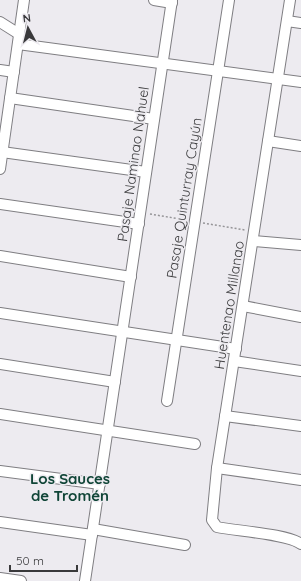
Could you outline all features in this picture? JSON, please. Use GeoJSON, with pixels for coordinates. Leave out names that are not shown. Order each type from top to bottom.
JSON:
{"type":"FeatureCollection","features":[{"type":"Feature","properties":{"kind":"street"},"geometry":{"type":"LineString","coordinates":[[0,169],[4,120],[10,98],[24,0]]}},
{"type":"Feature","properties":{"kind":"street"},"geometry":{"type":"LineString","coordinates":[[154,0],[172,1]]}},
{"type":"Feature","properties":{"kind":"street","name":"Pasaje Quinturray Cayún"},"geometry":{"type":"LineString","coordinates":[[167,401],[229,0]]}},
{"type":"Feature","properties":{"kind":"street","name":"Huentenao Millanao"},"geometry":{"type":"LineString","coordinates":[[290,0],[217,468],[212,517],[215,525],[220,528],[285,538],[298,541],[301,544]]}},
{"type":"Feature","properties":{"kind":"street","name":"Pasaje Naminao Nahuel"},"geometry":{"type":"LineString","coordinates":[[85,581],[172,1]]}},
{"type":"Feature","properties":{"kind":"street"},"geometry":{"type":"LineString","coordinates":[[287,21],[301,23]]}},
{"type":"Feature","properties":{"kind":"street"},"geometry":{"type":"LineString","coordinates":[[0,22],[19,39],[163,64],[301,82]]}},
{"type":"Feature","properties":{"kind":"street"},"geometry":{"type":"LineString","coordinates":[[0,70],[14,72]]}},
{"type":"Feature","properties":{"kind":"street"},"geometry":{"type":"LineString","coordinates":[[10,98],[154,119]]}},
{"type":"Feature","properties":{"kind":"street"},"geometry":{"type":"LineString","coordinates":[[268,141],[301,146]]}},
{"type":"Feature","properties":{"kind":"street"},"geometry":{"type":"LineString","coordinates":[[2,152],[146,172]]}},
{"type":"Feature","properties":{"kind":"street"},"geometry":{"type":"LineString","coordinates":[[0,204],[139,224]]}},
{"type":"Feature","properties":{"kind":"street"},"geometry":{"type":"LineString","coordinates":[[253,241],[301,245]]}},
{"type":"Feature","properties":{"kind":"street"},"geometry":{"type":"LineString","coordinates":[[0,256],[131,277]]}},
{"type":"Feature","properties":{"kind":"street"},"geometry":{"type":"LineString","coordinates":[[242,306],[301,317]]}},
{"type":"Feature","properties":{"kind":"street"},"geometry":{"type":"LineString","coordinates":[[0,313],[236,349]]}},
{"type":"Feature","properties":{"kind":"street"},"geometry":{"type":"LineString","coordinates":[[234,361],[301,372]]}},
{"type":"Feature","properties":{"kind":"street"},"geometry":{"type":"LineString","coordinates":[[0,364],[115,382]]}},
{"type":"Feature","properties":{"kind":"street"},"geometry":{"type":"LineString","coordinates":[[0,414],[196,444]]}},
{"type":"Feature","properties":{"kind":"street"},"geometry":{"type":"LineString","coordinates":[[225,416],[301,426]]}},
{"type":"Feature","properties":{"kind":"street"},"geometry":{"type":"LineString","coordinates":[[217,468],[301,480]]}},
{"type":"Feature","properties":{"kind":"street"},"geometry":{"type":"LineString","coordinates":[[0,470],[100,484]]}},
{"type":"Feature","properties":{"kind":"street"},"geometry":{"type":"LineString","coordinates":[[0,522],[186,544]]}},
{"type":"Feature","properties":{"kind":"street"},"geometry":{"type":"LineString","coordinates":[[0,578],[21,581]]}},
{"type":"Feature","properties":{"kind":"district","name":"Los Sauces de Tromén"},"geometry":{"type":"Point","coordinates":[70,486]}}]}
